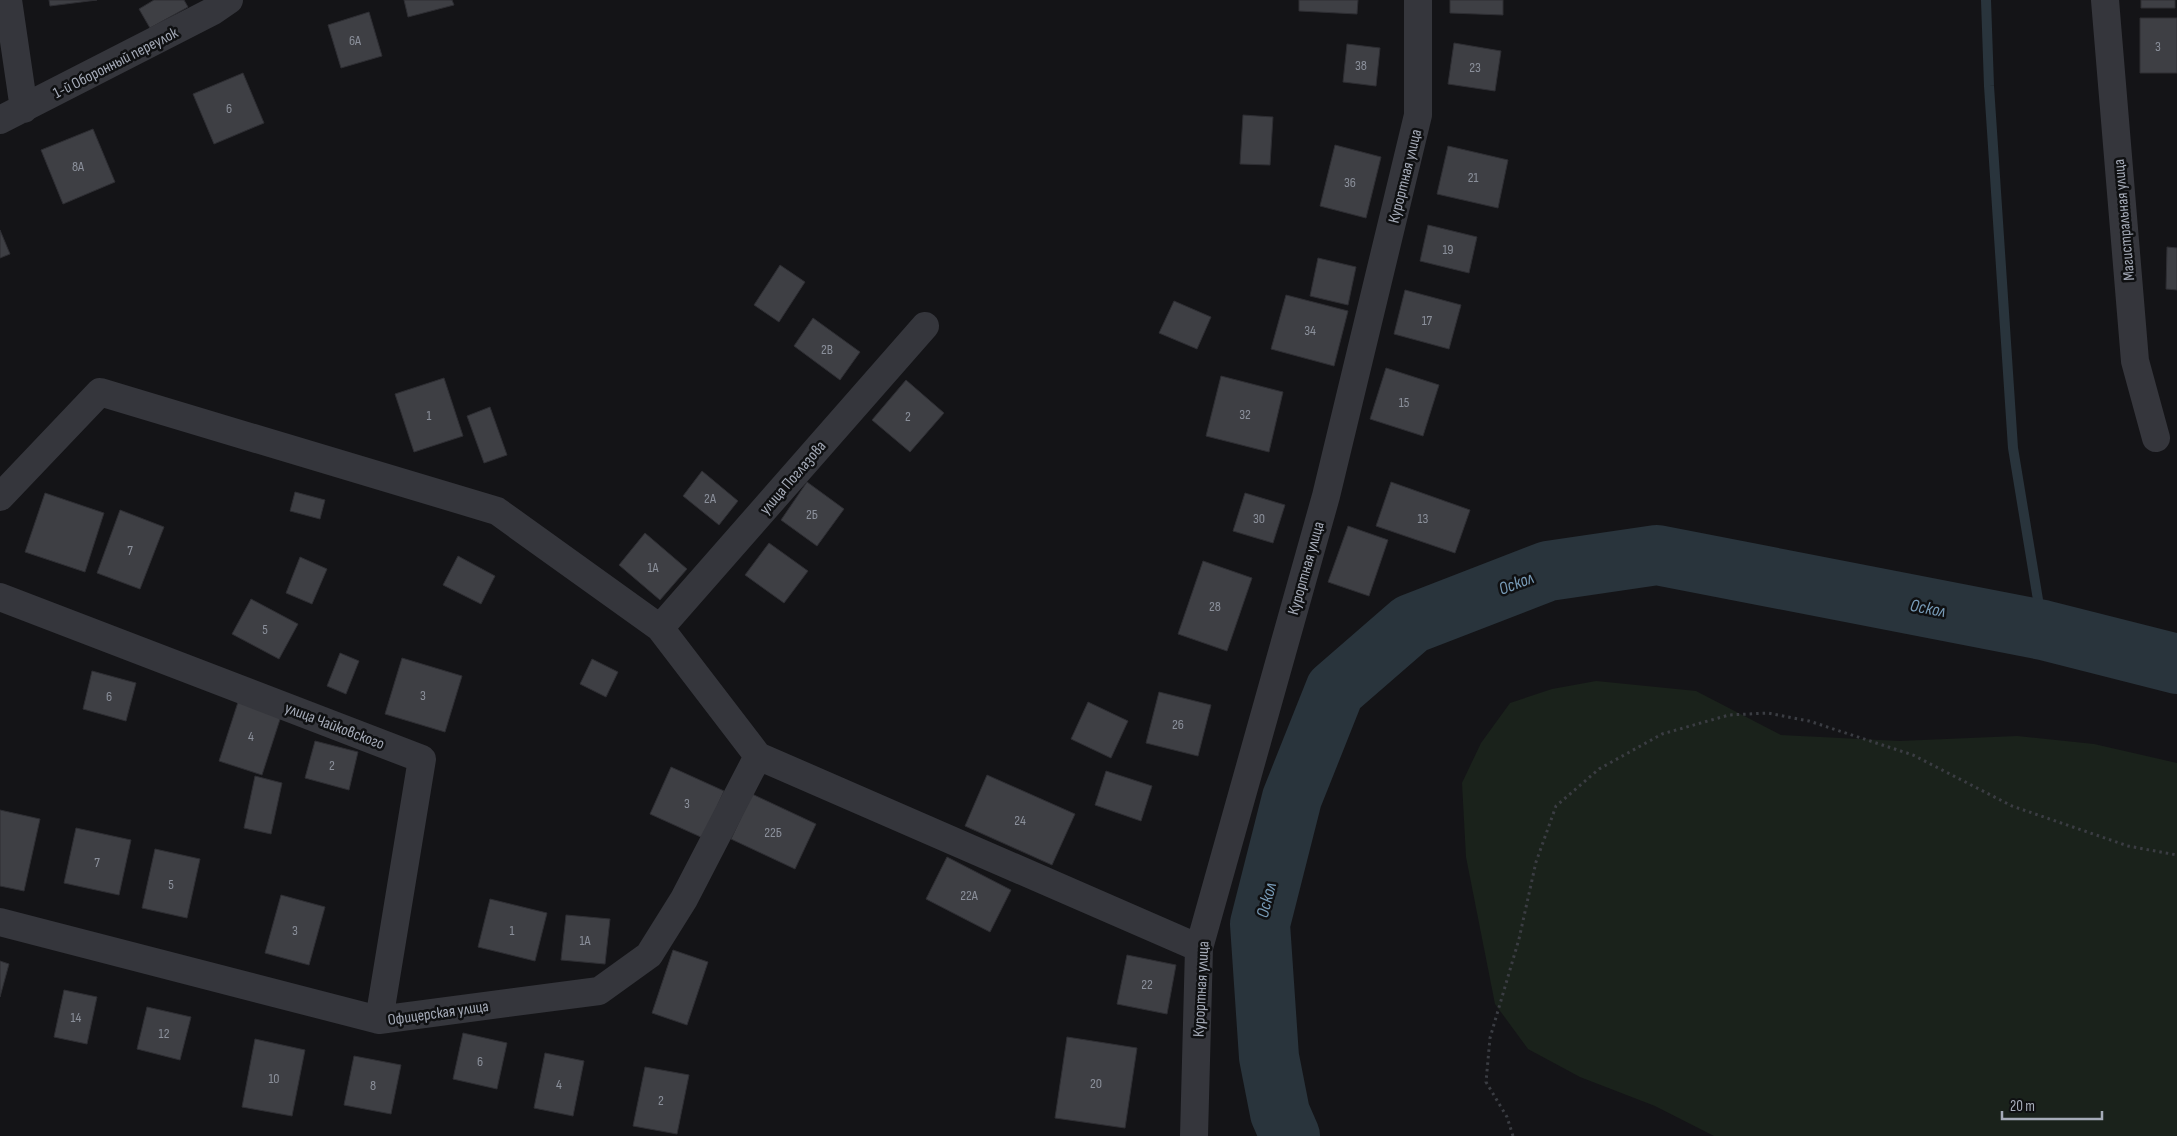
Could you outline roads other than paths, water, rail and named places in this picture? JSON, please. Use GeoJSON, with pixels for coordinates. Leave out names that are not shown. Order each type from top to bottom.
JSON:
{"type":"FeatureCollection","features":[{"type":"Feature","properties":{"kind":"street"},"geometry":{"type":"LineString","coordinates":[[8,0],[12,114]]}},
{"type":"Feature","properties":{"kind":"street","name":"1-й Оборонный переулок"},"geometry":{"type":"LineString","coordinates":[[12,114],[213,11],[229,0]]}},
{"type":"Feature","properties":{"kind":"street","name":"Курортная улица"},"geometry":{"type":"LineString","coordinates":[[1194,1136],[1199,948],[1326,496],[1418,115],[1418,0]]}},
{"type":"Feature","properties":{"kind":"street","name":"Магистральная улица"},"geometry":{"type":"LineString","coordinates":[[2106,0],[2135,361],[2156,438]]}},
{"type":"Feature","properties":{"kind":"street","name":"улица Поглазова"},"geometry":{"type":"LineString","coordinates":[[660,628],[925,326]]}},
{"type":"Feature","properties":{"kind":"street"},"geometry":{"type":"LineString","coordinates":[[0,497],[100,392],[497,511],[660,628],[758,756],[1199,948]]}},
{"type":"Feature","properties":{"kind":"street","name":"улица Чайковского"},"geometry":{"type":"LineString","coordinates":[[0,598],[422,759],[379,1020]]}},
{"type":"Feature","properties":{"kind":"street","name":"Офицерская улица"},"geometry":{"type":"LineString","coordinates":[[0,922],[379,1020],[598,991],[649,955],[684,899],[758,756]]}},
{"type":"Feature","properties":{"kind":"waterway"},"geometry":{"type":"LineString","coordinates":[[1986,0],[1989,86],[2013,448],[2043,630]]}},
{"type":"Feature","properties":{"kind":"waterway","name":"Оскол"},"geometry":{"type":"LineString","coordinates":[[1290,1136],[1280,1113],[1269,1057],[1260,924],[1292,798],[1335,690],[1411,624],[1548,571],[1657,555],[2043,630],[2177,664]]}}]}
